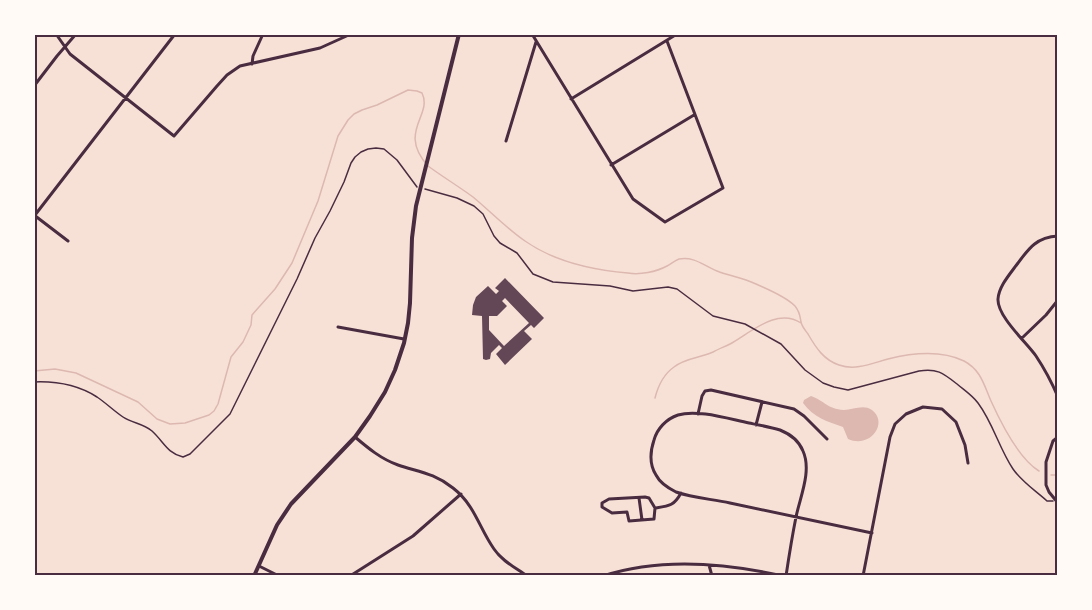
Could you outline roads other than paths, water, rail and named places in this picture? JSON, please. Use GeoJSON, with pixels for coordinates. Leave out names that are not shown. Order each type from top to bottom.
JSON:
{"type":"FeatureCollection","features":[{"type":"Feature","properties":{"kind":"street"},"geometry":{"type":"LineString","coordinates":[[56,34],[65,48],[124,98],[174,136],[227,75],[240,66],[320,48],[351,34]]}},
{"type":"Feature","properties":{"kind":"street"},"geometry":{"type":"LineString","coordinates":[[34,86],[76,34]]}},
{"type":"Feature","properties":{"kind":"street"},"geometry":{"type":"LineString","coordinates":[[68,241],[35,215],[175,34]]}},
{"type":"Feature","properties":{"kind":"street"},"geometry":{"type":"LineString","coordinates":[[252,64],[262,34]]}},
{"type":"Feature","properties":{"kind":"street"},"geometry":{"type":"LineString","coordinates":[[532,34],[633,199],[665,222],[723,188],[667,41]]}},
{"type":"Feature","properties":{"kind":"street"},"geometry":{"type":"LineString","coordinates":[[571,99],[677,34]]}},
{"type":"Feature","properties":{"kind":"street"},"geometry":{"type":"LineString","coordinates":[[254,576],[277,525],[291,504],[355,437],[385,392],[395,370],[404,339],[410,303],[414,220],[457,35]]}},
{"type":"Feature","properties":{"kind":"street"},"geometry":{"type":"LineString","coordinates":[[507,141],[536,41]]}},
{"type":"Feature","properties":{"kind":"street"},"geometry":{"type":"LineString","coordinates":[[611,165],[695,115]]}},
{"type":"Feature","properties":{"kind":"street"},"geometry":{"type":"LineString","coordinates":[[1058,236],[1038,240],[1030,247],[1001,288],[998,299],[1000,311],[1037,357],[1058,397]]}},
{"type":"Feature","properties":{"kind":"street"},"geometry":{"type":"LineString","coordinates":[[1022,338],[1058,300]]}},
{"type":"Feature","properties":{"kind":"street"},"geometry":{"type":"LineString","coordinates":[[338,327],[404,339]]}},
{"type":"Feature","properties":{"kind":"street"},"geometry":{"type":"LineString","coordinates":[[698,414],[702,396],[705,391],[711,390],[798,411],[827,439]]}},
{"type":"Feature","properties":{"kind":"street"},"geometry":{"type":"LineString","coordinates":[[756,425],[762,402]]}},
{"type":"Feature","properties":{"kind":"street"},"geometry":{"type":"LineString","coordinates":[[863,576],[890,437],[895,424],[906,414],[923,407],[942,409],[956,423],[965,445],[968,463]]}},
{"type":"Feature","properties":{"kind":"street"},"geometry":{"type":"LineString","coordinates":[[603,576],[638,567],[665,564],[750,568],[784,576],[796,517],[806,470],[803,451],[797,441],[781,430],[702,413],[688,413],[670,418],[661,426],[653,442],[650,454],[651,465],[659,481],[668,487],[681,493],[796,517],[872,533]]}},
{"type":"Feature","properties":{"kind":"street"},"geometry":{"type":"LineString","coordinates":[[355,437],[386,460],[432,474],[444,481],[473,509],[496,551],[527,576]]}},
{"type":"Feature","properties":{"kind":"street"},"geometry":{"type":"LineString","coordinates":[[1056,502],[1046,485],[1046,462],[1053,441],[1058,437]]}},
{"type":"Feature","properties":{"kind":"street"},"geometry":{"type":"LineString","coordinates":[[655,508],[676,502],[681,493]]}},
{"type":"Feature","properties":{"kind":"street"},"geometry":{"type":"LineString","coordinates":[[350,576],[413,536],[460,494]]}},
{"type":"Feature","properties":{"kind":"street"},"geometry":{"type":"LineString","coordinates":[[639,497],[642,520]]}},
{"type":"Feature","properties":{"kind":"street"},"geometry":{"type":"LineString","coordinates":[[645,497],[649,498],[655,508],[654,519],[629,521],[627,512],[612,513],[602,507],[602,503],[609,499],[645,497]]}},
{"type":"Feature","properties":{"kind":"street"},"geometry":{"type":"LineString","coordinates":[[709,565],[712,576]]}},
{"type":"Feature","properties":{"kind":"street"},"geometry":{"type":"LineString","coordinates":[[259,566],[279,576]]}},
{"type":"Feature","properties":{"kind":"street"},"geometry":{"type":"LineString","coordinates":[[961,576],[972,576]]}},
{"type":"Feature","properties":{"kind":"waterway"},"geometry":{"type":"LineString","coordinates":[[34,371],[55,369],[76,373],[138,402],[157,419],[170,424],[185,423],[209,415],[218,404],[231,357],[243,342],[251,325],[252,315],[275,289],[292,263],[318,201],[338,136],[354,114],[408,90],[422,93],[423,109],[415,134],[419,154],[428,166],[473,197],[525,241],[561,260],[601,270],[643,273],[663,268],[684,258],[751,282],[791,302],[799,312],[802,326],[817,349],[829,360],[845,367],[858,367],[917,354],[946,355],[964,361],[981,378],[1011,440],[1024,458],[1039,471]]}},
{"type":"Feature","properties":{"kind":"waterway"},"geometry":{"type":"LineString","coordinates":[[655,398],[664,377],[678,364],[730,344],[764,323],[783,318],[801,323]]}},
{"type":"Feature","properties":{"kind":"waterway"},"geometry":{"type":"LineString","coordinates":[[1051,475],[1058,475]]}}]}
